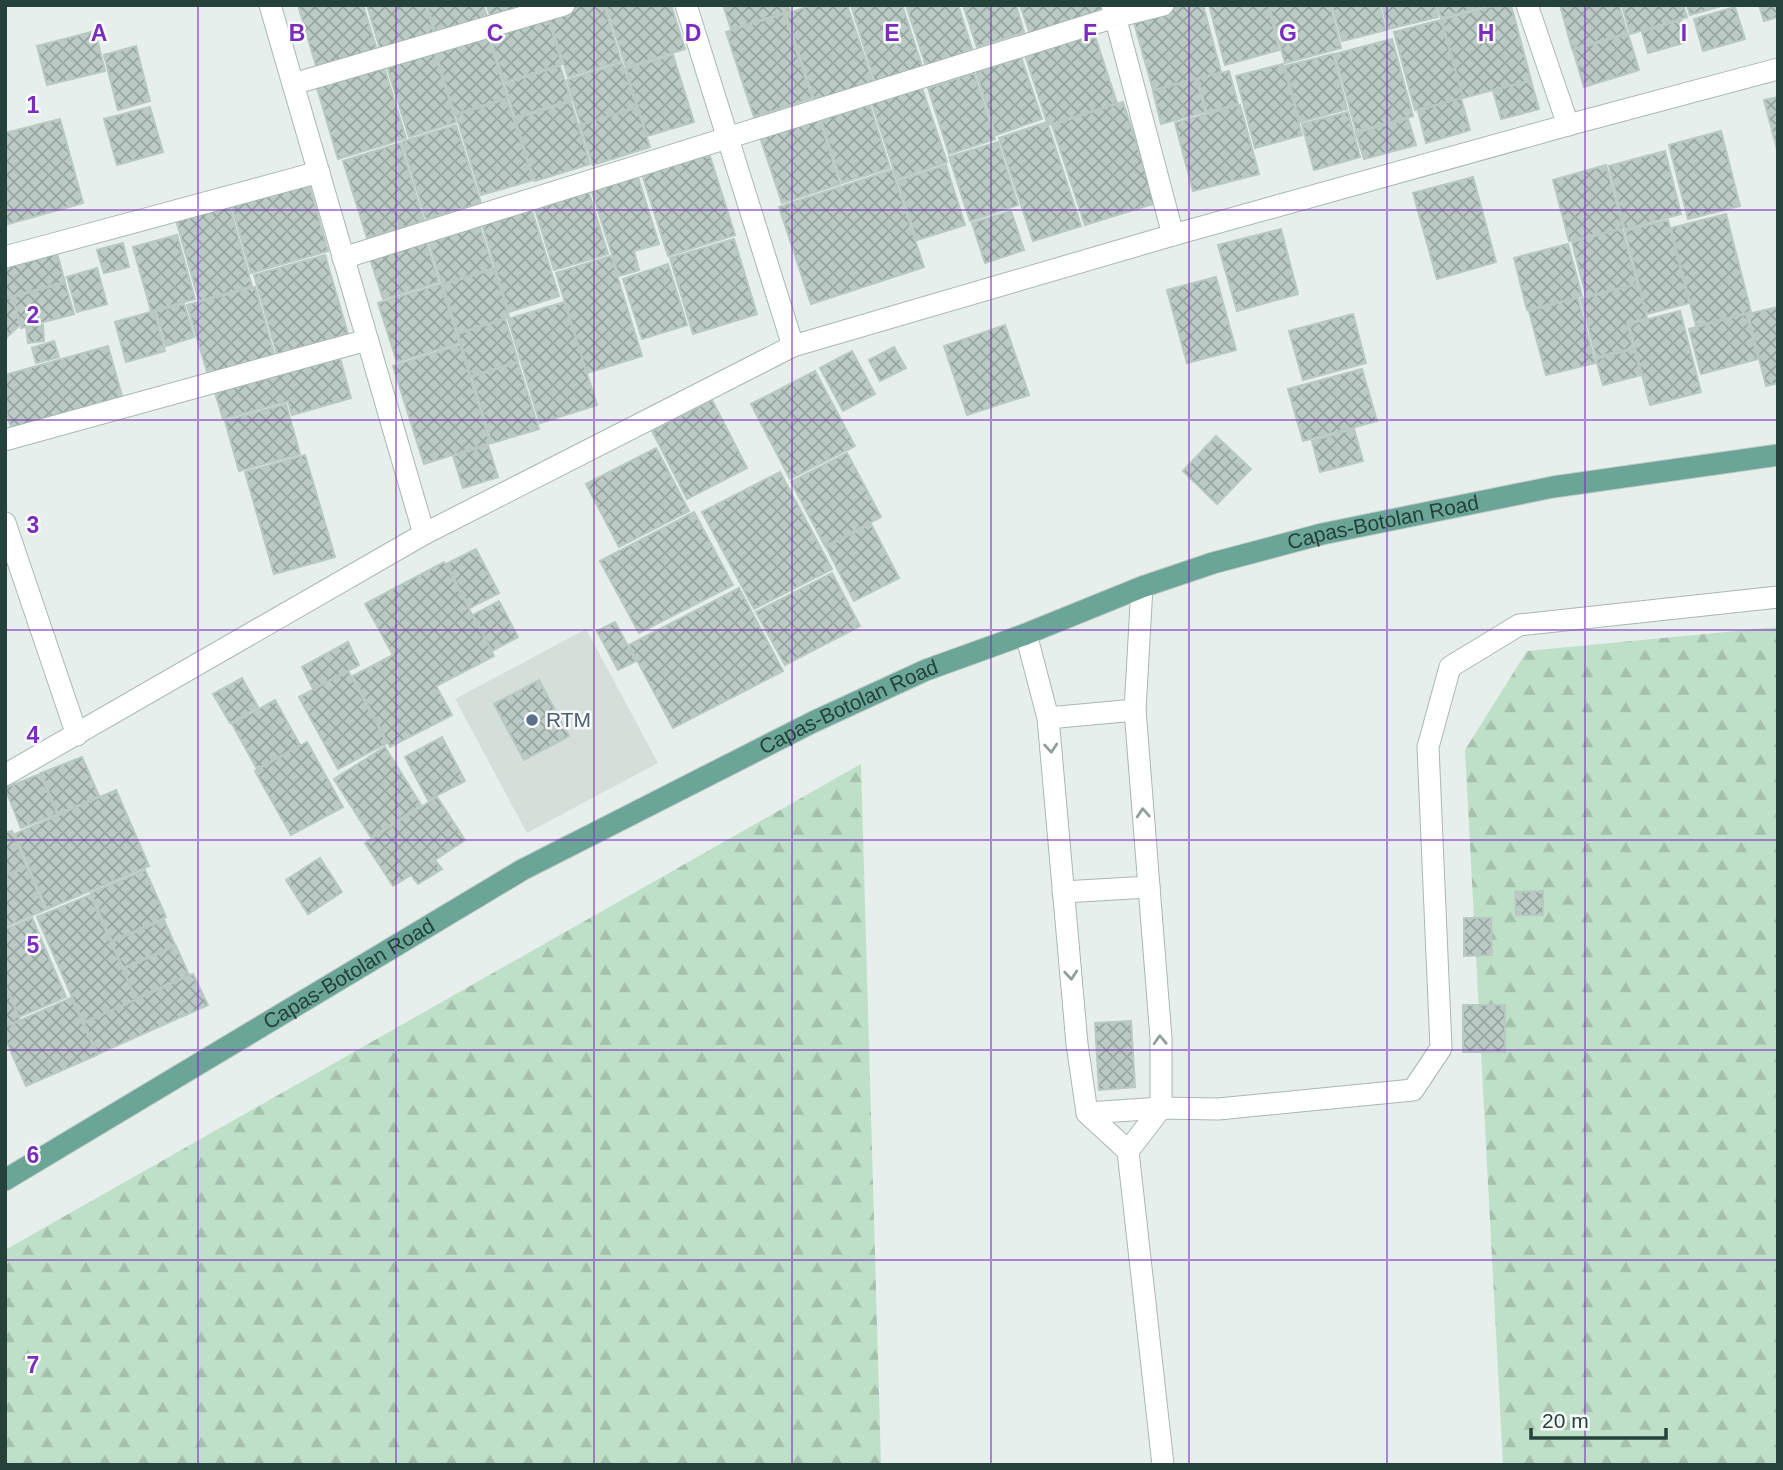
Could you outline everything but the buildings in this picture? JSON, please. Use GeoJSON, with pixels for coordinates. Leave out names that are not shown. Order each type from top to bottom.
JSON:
{"type":"FeatureCollection","features":[{"type":"Feature","properties":{"kind":"main road","name":"Capas-Botolan Road"},"geometry":{"type":"LineString","coordinates":[[5,1180],[523,870],[813,722],[926,670],[1026,634],[1142,587],[1213,563],[1322,534],[1553,487],[1778,455]]}},
{"type":"Feature","properties":{"kind":"street"},"geometry":{"type":"LineString","coordinates":[[270,5],[424,534]]}},
{"type":"Feature","properties":{"kind":"street"},"geometry":{"type":"LineString","coordinates":[[293,84],[564,5]]}},
{"type":"Feature","properties":{"kind":"street"},"geometry":{"type":"LineString","coordinates":[[687,5],[793,346]]}},
{"type":"Feature","properties":{"kind":"street"},"geometry":{"type":"LineString","coordinates":[[344,258],[728,139],[1114,11],[1163,5]]}},
{"type":"Feature","properties":{"kind":"street"},"geometry":{"type":"LineString","coordinates":[[1527,5],[1568,125]]}},
{"type":"Feature","properties":{"kind":"street"},"geometry":{"type":"LineString","coordinates":[[1114,11],[1173,235]]}},
{"type":"Feature","properties":{"kind":"street"},"geometry":{"type":"LineString","coordinates":[[5,775],[424,534],[793,346],[1173,235],[1778,69]]}},
{"type":"Feature","properties":{"kind":"street"},"geometry":{"type":"LineString","coordinates":[[5,257],[319,172]]}},
{"type":"Feature","properties":{"kind":"street"},"geometry":{"type":"LineString","coordinates":[[5,440],[367,340]]}},
{"type":"Feature","properties":{"kind":"street"},"geometry":{"type":"LineString","coordinates":[[5,523],[77,735]]}},
{"type":"Feature","properties":{"kind":"street"},"geometry":{"type":"LineString","coordinates":[[1128,1151],[1161,1108],[1161,1038],[1135,710],[1142,587]]}},
{"type":"Feature","properties":{"kind":"street"},"geometry":{"type":"LineString","coordinates":[[1087,1113],[1161,1108],[1218,1109],[1413,1090],[1441,1048],[1428,747],[1450,667],[1519,625],[1778,597]]}},
{"type":"Feature","properties":{"kind":"street"},"geometry":{"type":"LineString","coordinates":[[1026,634],[1048,718],[1077,1044],[1087,1113],[1128,1151],[1163,1465]]}},
{"type":"Feature","properties":{"kind":"street"},"geometry":{"type":"LineString","coordinates":[[1048,718],[1135,710]]}},
{"type":"Feature","properties":{"kind":"street"},"geometry":{"type":"LineString","coordinates":[[1063,892],[1149,887]]}},
{"type":"Feature","properties":{"kind":"shaded area"},"geometry":{"type":"Polygon","coordinates":[[[586,629],[658,763],[527,833],[455,699],[586,629]]]}},
{"type":"Feature","properties":{"kind":"green space"},"geometry":{"type":"Polygon","coordinates":[[[1778,627],[1778,1465],[1503,1465],[1465,750],[1527,651],[1778,627]]]}},
{"type":"Feature","properties":{"kind":"green space"},"geometry":{"type":"Polygon","coordinates":[[[861,764],[881,1465],[5,1465],[5,1250],[861,764]]]}},
{"type":"Feature","properties":{"kind":"place","name":"RTM"},"geometry":{"type":"Point","coordinates":[532,720]}}]}
